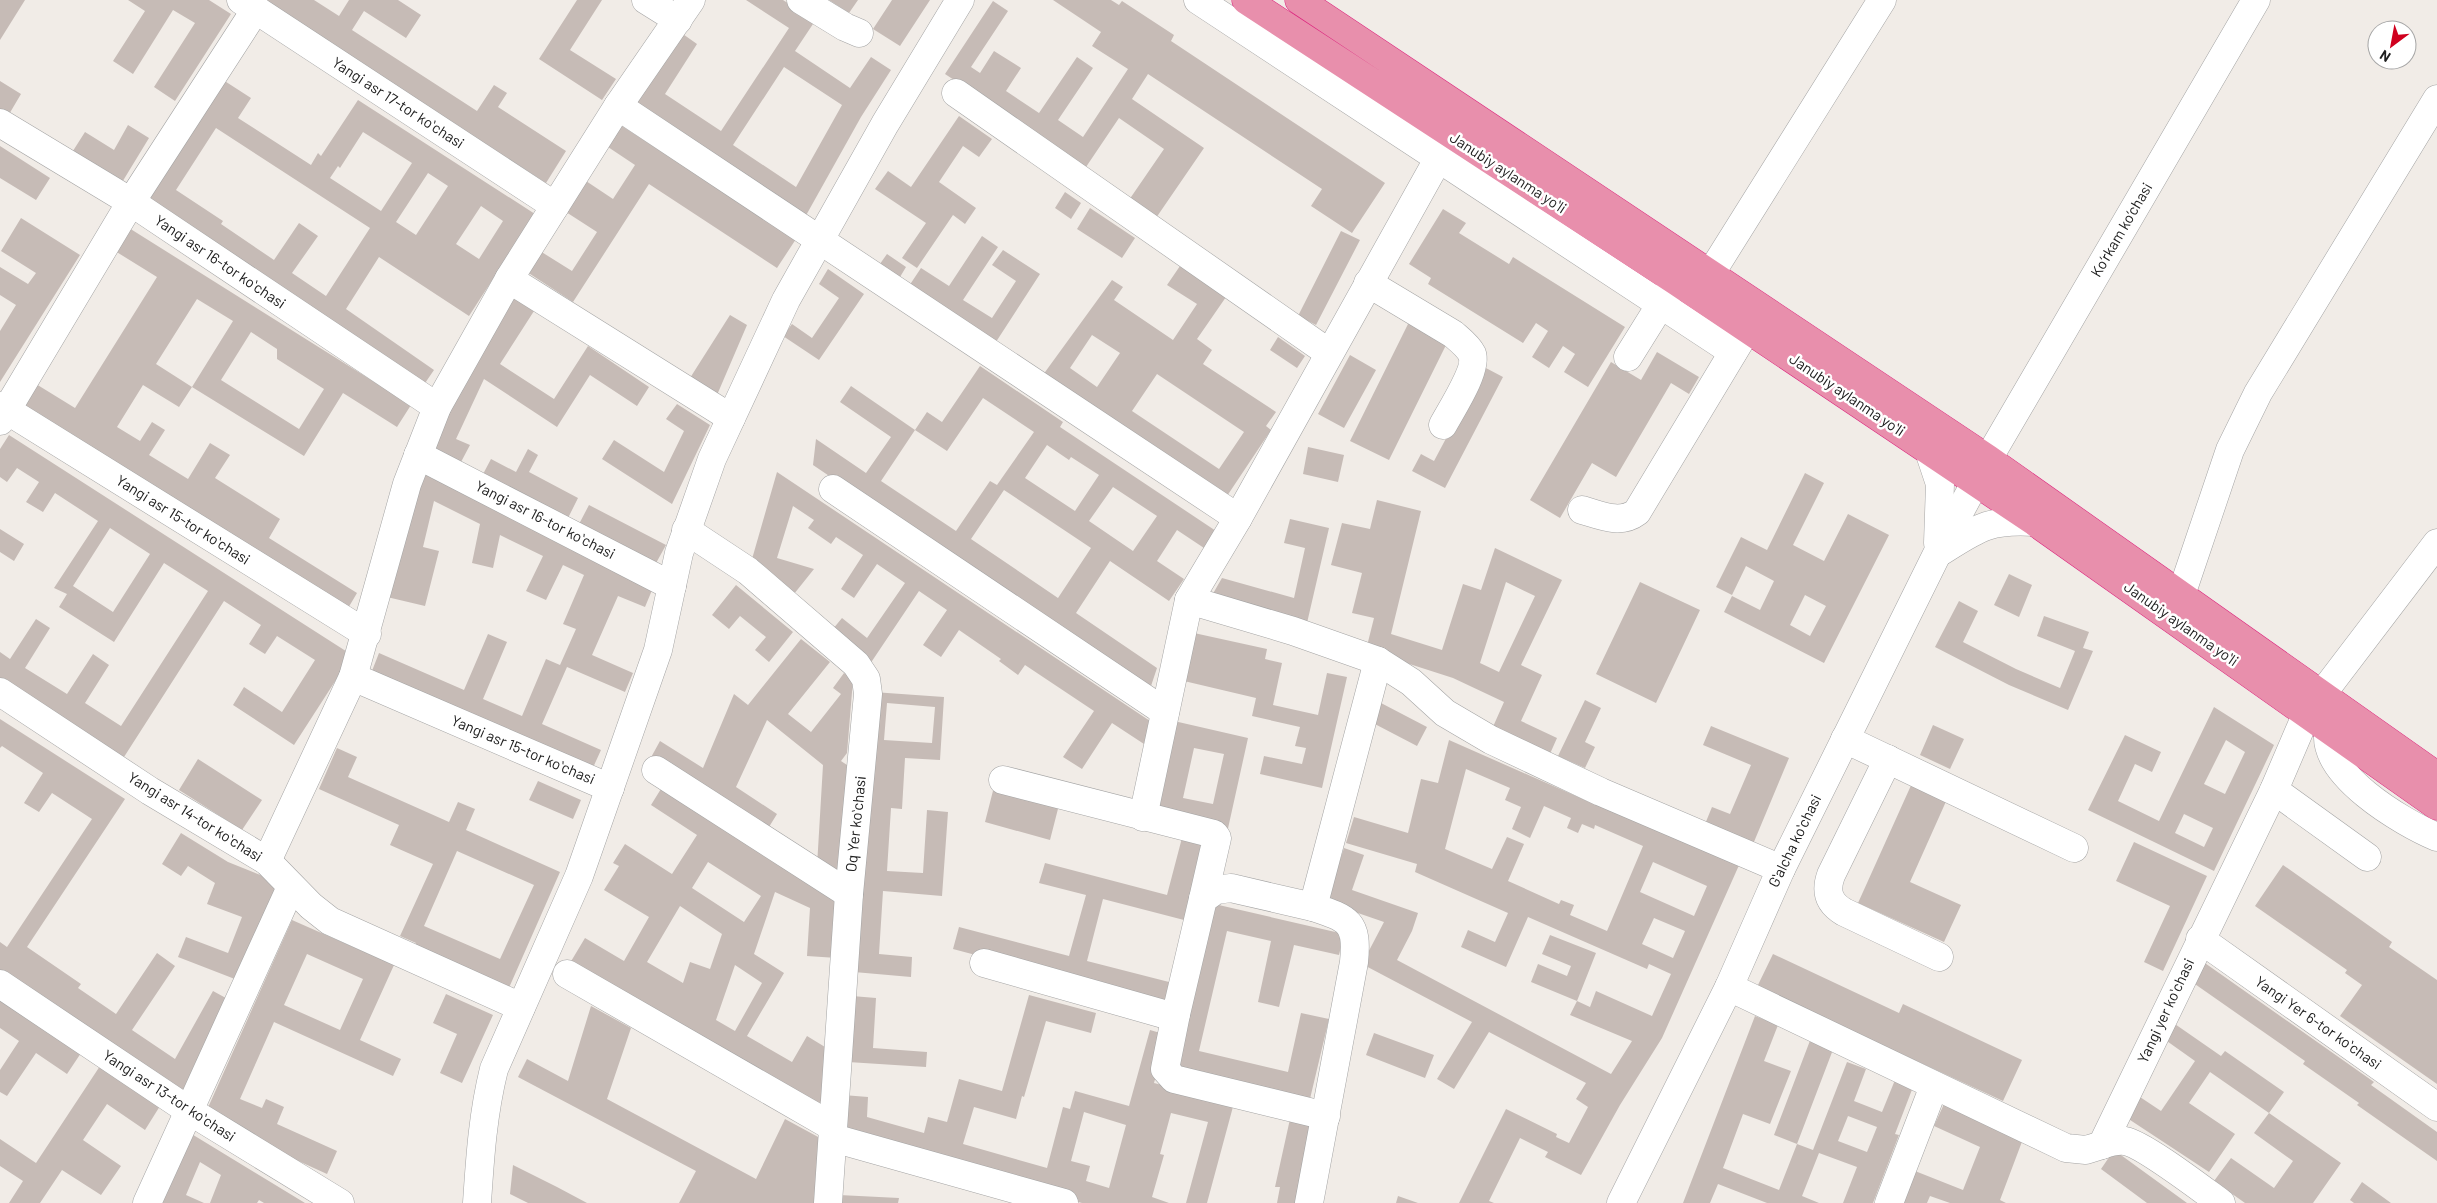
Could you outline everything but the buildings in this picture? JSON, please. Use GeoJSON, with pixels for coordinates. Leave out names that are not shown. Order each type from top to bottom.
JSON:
{"type":"FeatureCollection","features":[{"type":"Feature","properties":{"kind":"highway","name":"Janubiy aylanma yoʻli"},"geometry":{"type":"LineString","coordinates":[[1246,0],[1276,36],[1444,147],[1501,184],[1608,238],[1676,281],[1929,451],[1982,471],[2035,522],[2314,704],[2437,776]]}},
{"type":"Feature","properties":{"kind":"highway","name":"Janubiy aylanma yoʻli"},"geometry":{"type":"LineString","coordinates":[[1299,0],[1710,273],[1982,471],[2182,595],[2314,704],[2329,729],[2437,806]]}},
{"type":"Feature","properties":{"kind":"street"},"geometry":{"type":"LineString","coordinates":[[267,861],[353,677],[367,634],[407,484],[437,407],[509,279],[554,206],[618,106],[685,10],[646,0]]}},
{"type":"Feature","properties":{"kind":"street"},"geometry":{"type":"LineString","coordinates":[[801,0],[844,27],[859,33]]}},
{"type":"Feature","properties":{"kind":"street"},"geometry":{"type":"LineString","coordinates":[[477,1203],[486,1101],[494,1069],[579,876],[658,650],[686,530],[712,459],[786,300],[885,124],[960,0]]}},
{"type":"Feature","properties":{"kind":"street"},"geometry":{"type":"LineString","coordinates":[[1710,273],[1882,0]]}},
{"type":"Feature","properties":{"kind":"street","name":"Ko‘rkam ko‘chasi"},"geometry":{"type":"LineString","coordinates":[[1982,471],[2256,0]]}},
{"type":"Feature","properties":{"kind":"street"},"geometry":{"type":"LineString","coordinates":[[1213,4],[1276,36]]}},
{"type":"Feature","properties":{"kind":"street"},"geometry":{"type":"LineString","coordinates":[[2,412],[131,202],[248,5]]}},
{"type":"Feature","properties":{"kind":"street","name":"Yangi asr 17-tor koʻchasi"},"geometry":{"type":"LineString","coordinates":[[248,5],[554,206]]}},
{"type":"Feature","properties":{"kind":"street"},"geometry":{"type":"LineString","coordinates":[[956,93],[1329,353]]}},
{"type":"Feature","properties":{"kind":"street"},"geometry":{"type":"LineString","coordinates":[[2182,595],[2230,450],[2258,393],[2437,99]]}},
{"type":"Feature","properties":{"kind":"street"},"geometry":{"type":"LineString","coordinates":[[618,106],[1238,518]]}},
{"type":"Feature","properties":{"kind":"street","name":"Yangi asr 16-tor koʻchasi"},"geometry":{"type":"LineString","coordinates":[[0,122],[131,202],[437,407]]}},
{"type":"Feature","properties":{"kind":"street"},"geometry":{"type":"LineString","coordinates":[[1143,817],[1189,600],[1238,518],[1444,147]]}},
{"type":"Feature","properties":{"kind":"street"},"geometry":{"type":"LineString","coordinates":[[1501,184],[1593,260],[1733,352]]}},
{"type":"Feature","properties":{"kind":"street"},"geometry":{"type":"LineString","coordinates":[[1593,260],[1608,238]]}},
{"type":"Feature","properties":{"kind":"street"},"geometry":{"type":"LineString","coordinates":[[509,279],[731,418]]}},
{"type":"Feature","properties":{"kind":"street"},"geometry":{"type":"LineString","coordinates":[[1628,357],[1676,281]]}},
{"type":"Feature","properties":{"kind":"street"},"geometry":{"type":"LineString","coordinates":[[1368,283],[1453,334],[1464,344],[1472,356],[1472,369],[1443,425]]}},
{"type":"Feature","properties":{"kind":"street"},"geometry":{"type":"LineString","coordinates":[[1582,510],[1616,519],[1631,516],[1637,512],[1747,329]]}},
{"type":"Feature","properties":{"kind":"street","name":"Yangi asr 15-tor koʻchasi"},"geometry":{"type":"LineString","coordinates":[[2,412],[367,634]]}},
{"type":"Feature","properties":{"kind":"street"},"geometry":{"type":"LineString","coordinates":[[1929,451],[1938,472],[1941,494],[1937,554]]}},
{"type":"Feature","properties":{"kind":"street","name":"Yangi asr 16-tor koʻchasi"},"geometry":{"type":"LineString","coordinates":[[418,455],[672,586]]}},
{"type":"Feature","properties":{"kind":"street","name":"Gʻalcha koʻchasi"},"geometry":{"type":"LineString","coordinates":[[1621,1203],[1729,987],[1781,869],[1845,739],[1937,554],[1982,471]]}},
{"type":"Feature","properties":{"kind":"street"},"geometry":{"type":"LineString","coordinates":[[833,489],[1165,712]]}},
{"type":"Feature","properties":{"kind":"street"},"geometry":{"type":"LineString","coordinates":[[1937,554],[1984,525],[2011,521],[2035,522]]}},
{"type":"Feature","properties":{"kind":"street","name":"Oq Yer koʻchasi"},"geometry":{"type":"LineString","coordinates":[[686,530],[748,571],[856,664],[866,679],[868,694],[849,894],[828,1203]]}},
{"type":"Feature","properties":{"kind":"street","name":"Yangi yer koʻchasi"},"geometry":{"type":"LineString","coordinates":[[2102,1145],[2314,704],[2437,543]]}},
{"type":"Feature","properties":{"kind":"street"},"geometry":{"type":"LineString","coordinates":[[1189,600],[1293,631],[1378,660],[1410,682],[1445,713],[1491,740],[1601,792],[1781,869]]}},
{"type":"Feature","properties":{"kind":"street"},"geometry":{"type":"LineString","coordinates":[[1313,907],[1378,660]]}},
{"type":"Feature","properties":{"kind":"street","name":"Yangi asr 15-tor koʻchasi"},"geometry":{"type":"LineString","coordinates":[[353,677],[610,788]]}},
{"type":"Feature","properties":{"kind":"street","name":"Yangi asr 14-tor koʻchasi"},"geometry":{"type":"LineString","coordinates":[[0,692],[150,791],[267,861],[291,888],[330,921],[521,1007]]}},
{"type":"Feature","properties":{"kind":"street"},"geometry":{"type":"LineString","coordinates":[[2329,729],[2327,737],[2331,752],[2338,764],[2362,790],[2408,823],[2437,837]]}},
{"type":"Feature","properties":{"kind":"street"},"geometry":{"type":"LineString","coordinates":[[1845,739],[2074,848]]}},
{"type":"Feature","properties":{"kind":"street"},"geometry":{"type":"LineString","coordinates":[[1888,759],[1831,875],[1828,896],[1831,902],[1844,912],[1939,957]]}},
{"type":"Feature","properties":{"kind":"street"},"geometry":{"type":"LineString","coordinates":[[656,770],[849,894]]}},
{"type":"Feature","properties":{"kind":"street"},"geometry":{"type":"LineString","coordinates":[[1003,780],[1214,834],[1217,838],[1165,1069],[1174,1080],[1326,1116]]}},
{"type":"Feature","properties":{"kind":"street"},"geometry":{"type":"LineString","coordinates":[[2274,790],[2367,857]]}},
{"type":"Feature","properties":{"kind":"street"},"geometry":{"type":"LineString","coordinates":[[147,1203],[291,888]]}},
{"type":"Feature","properties":{"kind":"street"},"geometry":{"type":"LineString","coordinates":[[1203,899],[1216,890],[1231,888],[1313,907],[1344,920],[1353,928],[1356,940],[1309,1203]]}},
{"type":"Feature","properties":{"kind":"street","name":"Yangi Yer 6-tor koʻchasi"},"geometry":{"type":"LineString","coordinates":[[2200,939],[2437,1107]]}},
{"type":"Feature","properties":{"kind":"street"},"geometry":{"type":"LineString","coordinates":[[984,963],[1167,1015],[1176,1014]]}},
{"type":"Feature","properties":{"kind":"street"},"geometry":{"type":"LineString","coordinates":[[567,974],[833,1132],[1064,1203]]}},
{"type":"Feature","properties":{"kind":"street","name":"Yangi asr 13-tor koʻchasi"},"geometry":{"type":"LineString","coordinates":[[0,984],[188,1110],[340,1203]]}},
{"type":"Feature","properties":{"kind":"street"},"geometry":{"type":"LineString","coordinates":[[1729,987],[2066,1148],[2086,1150],[2114,1141],[2127,1141],[2162,1161],[2221,1203]]}},
{"type":"Feature","properties":{"kind":"street"},"geometry":{"type":"LineString","coordinates":[[1888,1203],[1934,1086]]}}]}
